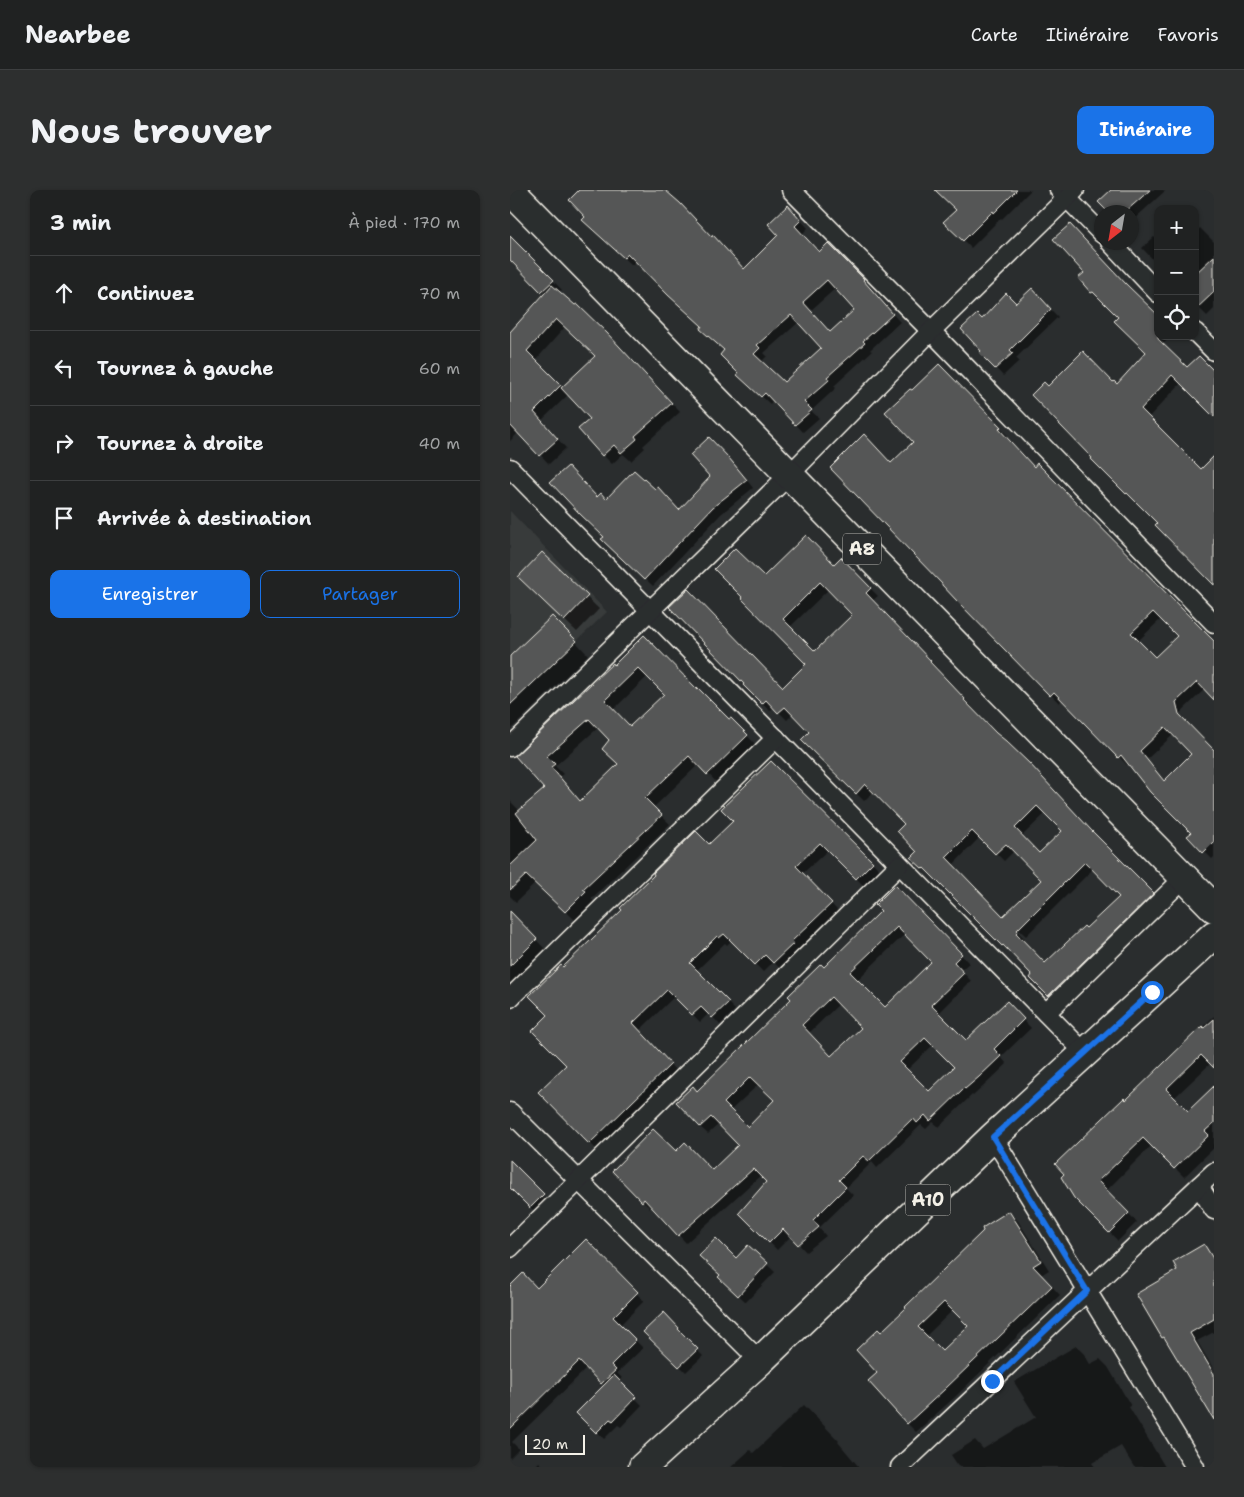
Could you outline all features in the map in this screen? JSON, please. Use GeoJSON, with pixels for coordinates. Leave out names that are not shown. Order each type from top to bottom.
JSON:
{"type":"FeatureCollection","features":[{"type":"Feature","properties":{"kind":"main road","name":"A8"},"geometry":{"type":"LineString","coordinates":[[510,190],[1214,908]]}},
{"type":"Feature","properties":{"kind":"main road","name":"A10"},"geometry":{"type":"LineString","coordinates":[[643,1467],[760,1361],[993,1137],[1214,935]]}},
{"type":"Feature","properties":{"kind":"street"},"geometry":{"type":"LineString","coordinates":[[791,190],[931,331],[1214,623]]}},
{"type":"Feature","properties":{"kind":"street"},"geometry":{"type":"LineString","coordinates":[[510,747],[789,474],[1067,193],[1094,225]]}},
{"type":"Feature","properties":{"kind":"street"},"geometry":{"type":"LineString","coordinates":[[1118,250],[1154,289]]}},
{"type":"Feature","properties":{"kind":"street"},"geometry":{"type":"LineString","coordinates":[[510,468],[1086,1053]]}},
{"type":"Feature","properties":{"kind":"street"},"geometry":{"type":"LineString","coordinates":[[510,998],[776,738]]}},
{"type":"Feature","properties":{"kind":"street"},"geometry":{"type":"LineString","coordinates":[[510,1248],[899,865]]}},
{"type":"Feature","properties":{"kind":"street"},"geometry":{"type":"LineString","coordinates":[[1046,1013],[1185,877]]}},
{"type":"Feature","properties":{"kind":"street"},"geometry":{"type":"LineString","coordinates":[[510,1112],[760,1361]]}},
{"type":"Feature","properties":{"kind":"street"},"geometry":{"type":"LineString","coordinates":[[993,1137],[1195,1467]]}},
{"type":"Feature","properties":{"kind":"street"},"geometry":{"type":"LineString","coordinates":[[911,1463],[1087,1291],[1214,1172]]}},
{"type":"Feature","properties":{"kind":"street"},"geometry":{"type":"LineString","coordinates":[[1199,1186],[1214,1210]]}},
{"type":"Feature","properties":{"kind":"shaded area"},"geometry":{"type":"Polygon","coordinates":[[[510,511],[607,612],[510,705],[510,511]]]}},
{"type":"Feature","properties":{"kind":"building"},"geometry":{"type":"Polygon","coordinates":[[[579,190],[665,190],[712,237],[713,235],[744,269],[778,235],[768,224],[788,205],[801,220],[795,226],[819,252],[828,243],[864,279],[893,314],[863,341],[865,343],[827,377],[829,380],[804,402],[812,410],[795,425],[765,393],[761,397],[737,375],[738,373],[720,355],[724,350],[700,329],[702,326],[628,254],[624,258],[582,220],[585,217],[569,200],[579,190]],[[827,280],[803,302],[830,332],[854,310],[827,280]],[[791,315],[757,345],[760,348],[754,354],[784,382],[821,348],[791,315]]]}},
{"type":"Feature","properties":{"kind":"building"},"geometry":{"type":"Polygon","coordinates":[[[935,190],[1017,190],[963,241],[943,222],[956,210],[935,190]]]}},
{"type":"Feature","properties":{"kind":"building"},"geometry":{"type":"Polygon","coordinates":[[[1111,190],[1150,190],[1133,205],[1101,205],[1098,202],[1111,190]]]}},
{"type":"Feature","properties":{"kind":"building"},"geometry":{"type":"Polygon","coordinates":[[[1070,224],[1154,311],[1154,340],[1159,340],[1187,367],[1199,356],[1214,371],[1214,417],[1172,375],[1141,409],[1201,469],[1214,456],[1214,585],[1155,525],[1157,523],[1091,459],[1031,395],[1044,382],[1048,386],[1083,351],[1117,384],[1146,352],[1114,321],[1118,317],[1093,292],[1091,293],[1078,278],[1084,273],[1053,239],[1070,224]]]}},
{"type":"Feature","properties":{"kind":"building"},"geometry":{"type":"Polygon","coordinates":[[[510,236],[554,280],[541,292],[510,260],[510,236]]]}},
{"type":"Feature","properties":{"kind":"building"},"geometry":{"type":"Polygon","coordinates":[[[1214,256],[1214,292],[1199,306],[1199,295],[1199,270],[1214,256]]]}},
{"type":"Feature","properties":{"kind":"building"},"geometry":{"type":"Polygon","coordinates":[[[552,285],[575,305],[577,304],[607,333],[672,403],[635,436],[637,439],[621,453],[614,445],[602,456],[578,429],[590,419],[561,388],[595,356],[556,319],[527,351],[561,385],[534,412],[558,439],[539,456],[510,425],[510,332],[552,285]]]}},
{"type":"Feature","properties":{"kind":"building"},"geometry":{"type":"Polygon","coordinates":[[[1032,288],[1051,309],[1010,350],[1013,353],[995,369],[979,353],[981,351],[961,329],[977,314],[982,319],[1006,293],[1016,303],[1032,288]]]}},
{"type":"Feature","properties":{"kind":"building"},"geometry":{"type":"Polygon","coordinates":[[[939,364],[1001,427],[999,429],[1034,467],[1037,463],[1214,641],[1214,700],[1197,682],[1176,702],[1179,714],[1214,750],[1214,842],[1203,853],[1187,836],[1191,833],[1150,792],[1121,755],[1118,758],[1054,692],[1050,696],[830,468],[864,434],[891,463],[913,442],[885,412],[910,389],[912,390],[939,364]],[[1153,612],[1131,633],[1155,657],[1177,636],[1153,612]],[[1165,727],[1140,751],[1164,781],[1191,754],[1165,727]]]}},
{"type":"Feature","properties":{"kind":"building"},"geometry":{"type":"Polygon","coordinates":[[[709,437],[747,480],[713,507],[644,580],[601,539],[604,537],[550,482],[568,466],[597,497],[601,493],[606,499],[634,470],[655,489],[658,487],[679,510],[710,477],[690,455],[709,437]]]}},
{"type":"Feature","properties":{"kind":"building"},"geometry":{"type":"Polygon","coordinates":[[[806,535],[834,564],[841,557],[871,588],[866,593],[931,661],[964,700],[1030,764],[1091,830],[1154,893],[1048,996],[1030,978],[1032,975],[1003,945],[924,868],[911,858],[917,852],[897,831],[904,824],[865,784],[856,794],[801,740],[809,732],[785,707],[778,713],[766,700],[762,704],[669,607],[688,589],[783,687],[806,664],[714,569],[735,548],[764,576],[806,535]],[[820,582],[783,619],[815,651],[852,615],[820,582]],[[1037,806],[1015,828],[1039,853],[1062,831],[1037,806]],[[972,831],[946,857],[1003,916],[1041,880],[1006,844],[995,854],[972,831]],[[1085,862],[1016,933],[1045,963],[1084,926],[1086,928],[1119,897],[1085,862]]]}},
{"type":"Feature","properties":{"kind":"building"},"geometry":{"type":"Polygon","coordinates":[[[542,552],[588,596],[564,621],[518,577],[542,552]]]}},
{"type":"Feature","properties":{"kind":"building"},"geometry":{"type":"Polygon","coordinates":[[[552,616],[577,641],[510,705],[510,656],[552,616]]]}},
{"type":"Feature","properties":{"kind":"building"},"geometry":{"type":"Polygon","coordinates":[[[644,635],[697,689],[748,735],[707,775],[689,756],[645,798],[662,815],[583,889],[586,891],[565,912],[526,875],[510,890],[510,866],[537,840],[516,813],[544,789],[515,756],[613,663],[614,665],[644,635]],[[638,668],[605,700],[630,726],[664,694],[638,668]],[[589,719],[547,756],[555,764],[551,767],[580,801],[618,764],[602,749],[609,740],[589,719]]]}},
{"type":"Feature","properties":{"kind":"building"},"geometry":{"type":"Polygon","coordinates":[[[771,761],[873,862],[856,879],[820,843],[796,866],[832,903],[792,941],[794,943],[773,963],[765,955],[755,965],[724,934],[719,938],[717,936],[690,963],[729,1002],[712,1018],[701,1007],[692,1015],[667,990],[633,1023],[671,1064],[589,1144],[538,1092],[566,1065],[532,1031],[548,1015],[529,996],[561,965],[563,967],[622,910],[620,908],[696,831],[709,844],[733,821],[721,809],[771,761]]]}},
{"type":"Feature","properties":{"kind":"building"},"geometry":{"type":"Polygon","coordinates":[[[895,885],[962,954],[954,962],[964,973],[931,1005],[966,1040],[1007,1001],[1024,1019],[994,1049],[1001,1056],[930,1121],[925,1115],[917,1123],[913,1118],[869,1161],[863,1156],[839,1180],[846,1187],[813,1220],[819,1227],[798,1245],[783,1229],[769,1243],[739,1213],[766,1182],[753,1169],[678,1236],[644,1199],[642,1202],[612,1171],[653,1129],[676,1151],[685,1142],[712,1170],[738,1145],[711,1117],[700,1127],[676,1102],[693,1086],[697,1091],[791,999],[788,996],[821,964],[824,967],[881,911],[875,905],[895,885]],[[897,927],[850,972],[885,1007],[931,962],[897,927]],[[831,997],[802,1025],[831,1056],[861,1028],[831,997]],[[925,1038],[900,1062],[929,1091],[954,1067],[925,1038]],[[750,1077],[724,1103],[748,1127],[774,1100],[750,1077]]]}},
{"type":"Feature","properties":{"kind":"building"},"geometry":{"type":"Polygon","coordinates":[[[510,911],[537,939],[510,966],[510,911]]]}},
{"type":"Feature","properties":{"kind":"building"},"geometry":{"type":"Polygon","coordinates":[[[1214,1019],[1214,1068],[1201,1055],[1166,1089],[1188,1111],[1214,1086],[1214,1123],[1205,1131],[1209,1135],[1174,1169],[1143,1138],[1098,1181],[1129,1213],[1109,1233],[1074,1198],[1061,1177],[1064,1174],[1055,1164],[1124,1098],[1126,1100],[1202,1026],[1204,1028],[1214,1019]]]}},
{"type":"Feature","properties":{"kind":"building"},"geometry":{"type":"Polygon","coordinates":[[[510,1160],[544,1194],[530,1208],[510,1188],[510,1160]]]}},
{"type":"Feature","properties":{"kind":"building"},"geometry":{"type":"Polygon","coordinates":[[[1009,1211],[1041,1261],[1033,1266],[1052,1286],[907,1424],[868,1381],[877,1373],[856,1350],[878,1329],[881,1332],[906,1308],[983,1231],[982,1228],[1009,1211]],[[944,1302],[918,1327],[942,1351],[968,1326],[944,1302]]]}},
{"type":"Feature","properties":{"kind":"building"},"geometry":{"type":"Polygon","coordinates":[[[716,1238],[736,1258],[748,1245],[768,1263],[738,1296],[718,1277],[720,1275],[699,1256],[716,1238]]]}},
{"type":"Feature","properties":{"kind":"building"},"geometry":{"type":"Polygon","coordinates":[[[586,1239],[638,1292],[613,1317],[636,1340],[611,1365],[616,1370],[601,1384],[579,1361],[510,1429],[510,1286],[523,1273],[537,1288],[586,1239]]]}},
{"type":"Feature","properties":{"kind":"building"},"geometry":{"type":"Polygon","coordinates":[[[1204,1244],[1214,1260],[1214,1319],[1190,1333],[1214,1374],[1214,1420],[1136,1294],[1177,1270],[1173,1262],[1204,1244]]]}},
{"type":"Feature","properties":{"kind":"building"},"geometry":{"type":"Polygon","coordinates":[[[664,1312],[698,1349],[679,1367],[643,1332],[664,1312]]]}},
{"type":"Feature","properties":{"kind":"building"},"geometry":{"type":"Polygon","coordinates":[[[614,1375],[636,1397],[613,1421],[610,1419],[596,1433],[576,1413],[614,1375]]]}},
{"type":"Feature","properties":{"kind":"route"},"geometry":{"type":"LineString","coordinates":[[992,1381],[1087,1291],[993,1137],[1152,992]]}}]}
